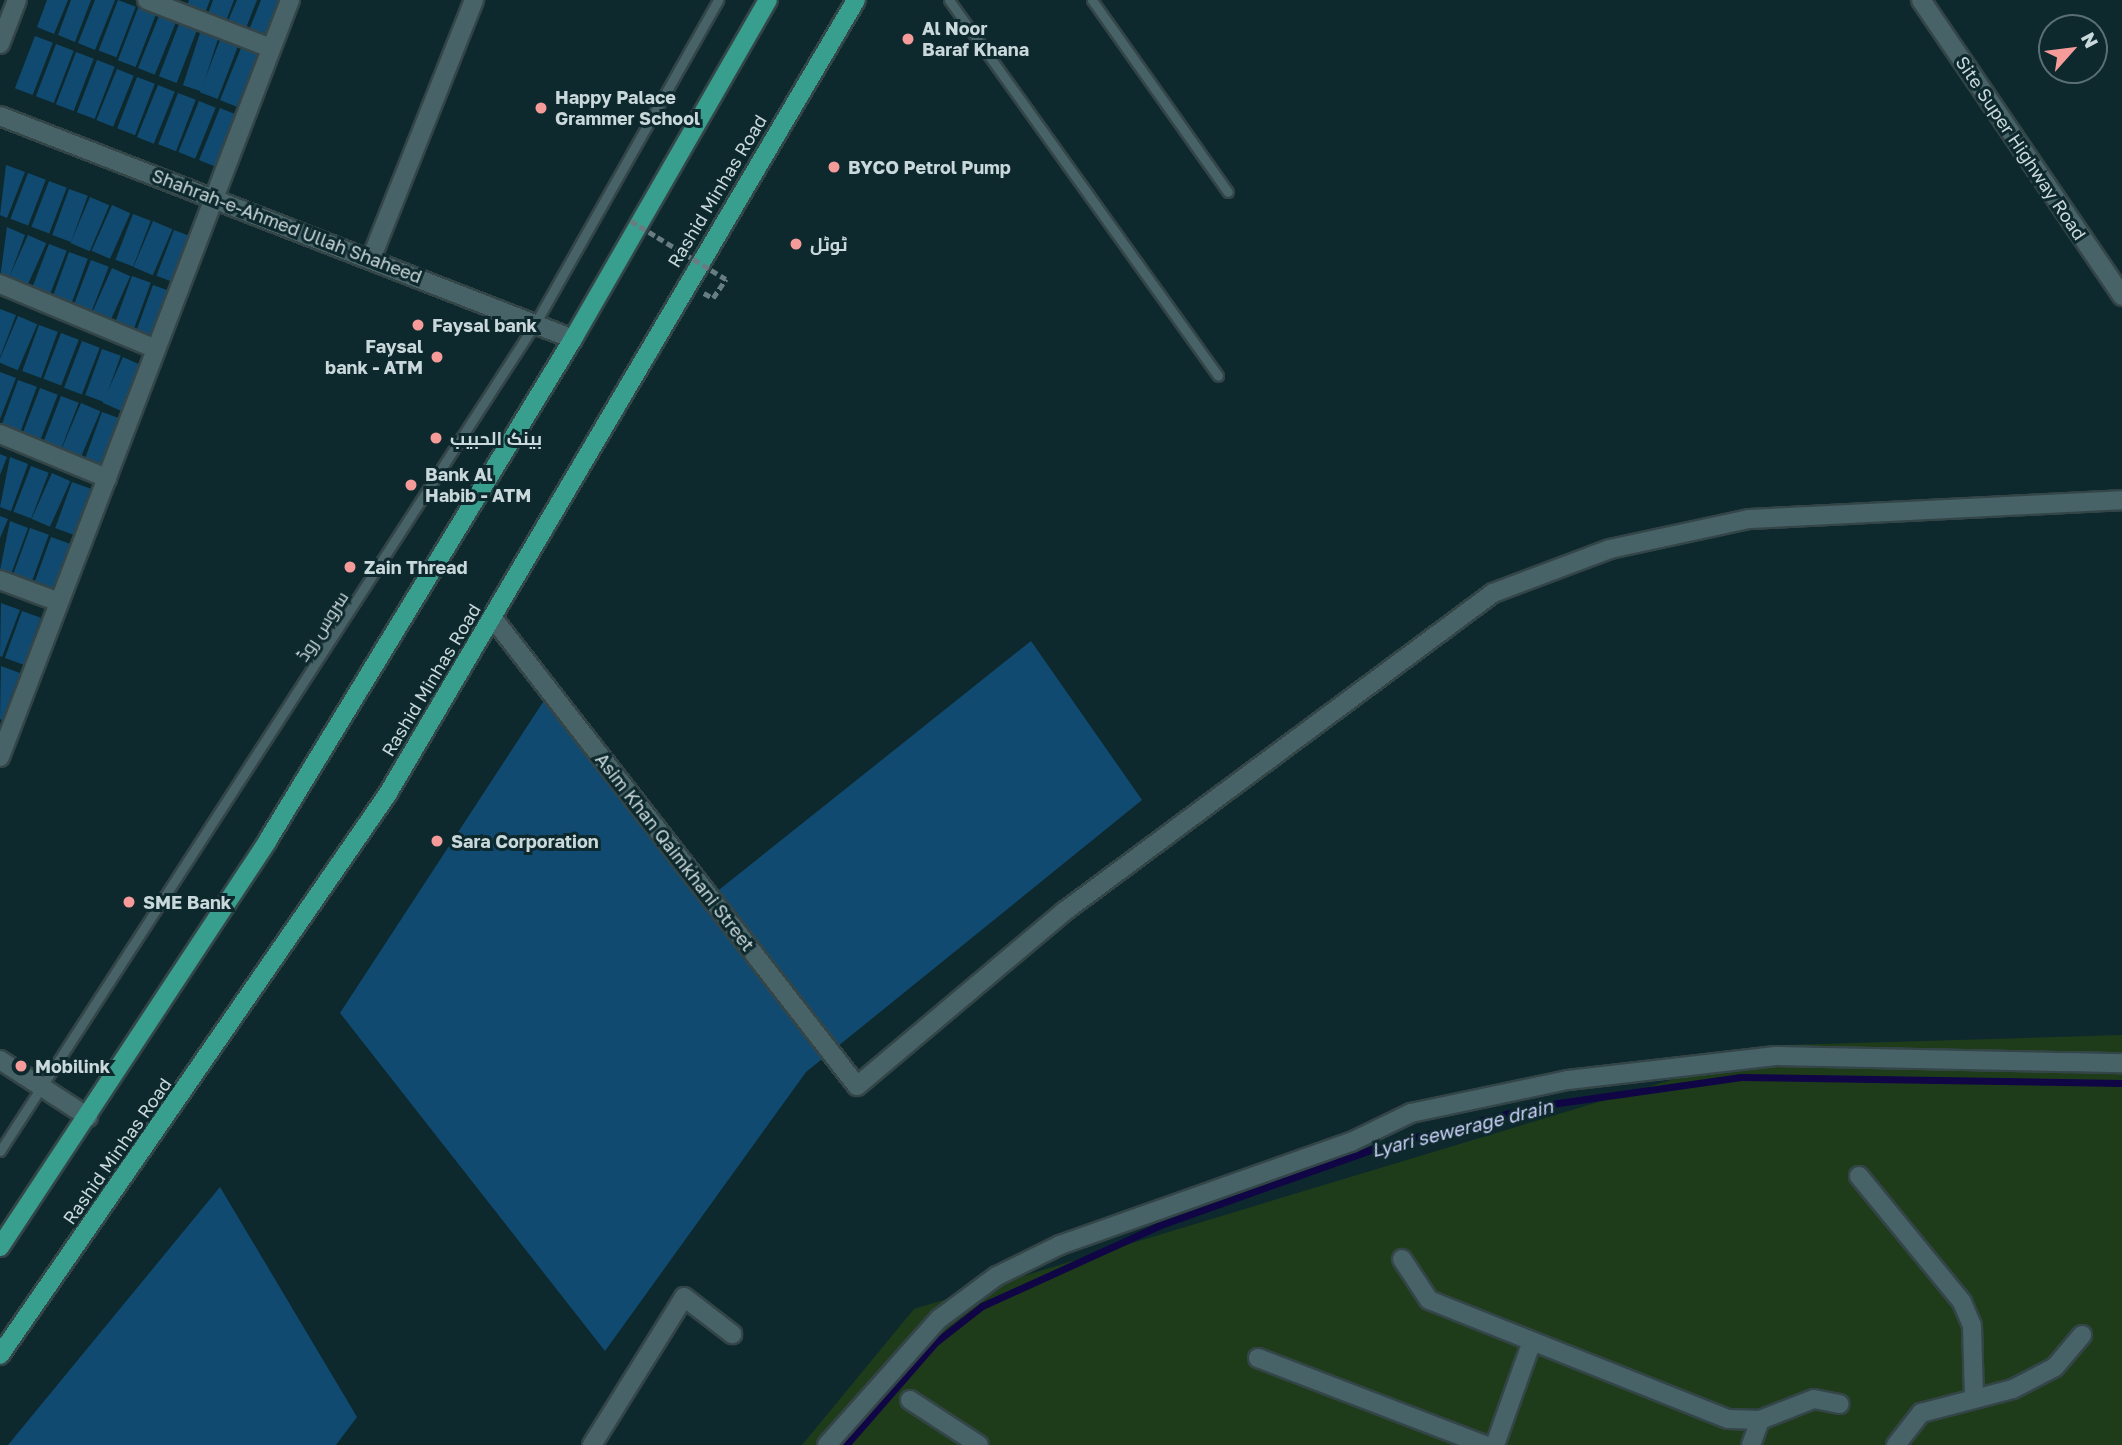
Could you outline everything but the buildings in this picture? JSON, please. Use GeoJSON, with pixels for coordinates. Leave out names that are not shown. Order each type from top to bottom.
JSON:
{"type":"FeatureCollection","features":[{"type":"Feature","properties":{"kind":"main road"},"geometry":{"type":"LineString","coordinates":[[0,1247],[268,841],[573,339],[768,0]]}},
{"type":"Feature","properties":{"kind":"main road","name":"Rashid Minhas Road"},"geometry":{"type":"LineString","coordinates":[[0,1355],[387,795],[856,0]]}},
{"type":"Feature","properties":{"kind":"street"},"geometry":{"type":"LineString","coordinates":[[0,44],[18,0]]}},
{"type":"Feature","properties":{"kind":"street"},"geometry":{"type":"LineString","coordinates":[[147,0],[271,48]]}},
{"type":"Feature","properties":{"kind":"street"},"geometry":{"type":"LineString","coordinates":[[0,757],[4,732],[59,602],[290,0]]}},
{"type":"Feature","properties":{"kind":"street"},"geometry":{"type":"LineString","coordinates":[[370,259],[474,0]]}},
{"type":"Feature","properties":{"kind":"street","name":"Site Super Highway Road"},"geometry":{"type":"LineString","coordinates":[[1921,0],[2122,296]]}},
{"type":"Feature","properties":{"kind":"street","name":"Shahrah-e-Ahmed Ullah Shaheed"},"geometry":{"type":"LineString","coordinates":[[0,116],[536,322],[573,339]]}},
{"type":"Feature","properties":{"kind":"street"},"geometry":{"type":"LineString","coordinates":[[0,284],[156,349]]}},
{"type":"Feature","properties":{"kind":"street"},"geometry":{"type":"LineString","coordinates":[[0,434],[107,478]]}},
{"type":"Feature","properties":{"kind":"street","name":"Asim Khan Qaimkhani Street"},"geometry":{"type":"LineString","coordinates":[[492,617],[857,1086],[1065,911],[1493,593],[1610,550],[1749,519],[2122,500]]}},
{"type":"Feature","properties":{"kind":"street"},"geometry":{"type":"LineString","coordinates":[[0,580],[59,602]]}},
{"type":"Feature","properties":{"kind":"street"},"geometry":{"type":"LineString","coordinates":[[827,1445],[939,1319],[997,1276],[1060,1245],[1352,1142],[1412,1113],[1568,1080],[1776,1056],[2122,1063]]}},
{"type":"Feature","properties":{"kind":"street"},"geometry":{"type":"LineString","coordinates":[[0,1060],[88,1117]]}},
{"type":"Feature","properties":{"kind":"street"},"geometry":{"type":"LineString","coordinates":[[1859,1176],[1962,1302],[1972,1325],[1974,1396]]}},
{"type":"Feature","properties":{"kind":"street"},"geometry":{"type":"LineString","coordinates":[[1402,1259],[1429,1300],[1531,1344],[1728,1419],[1760,1420],[1814,1399],[1840,1404]]}},
{"type":"Feature","properties":{"kind":"street"},"geometry":{"type":"LineString","coordinates":[[592,1445],[684,1297],[732,1334]]}},
{"type":"Feature","properties":{"kind":"street"},"geometry":{"type":"LineString","coordinates":[[1896,1445],[1921,1413],[1974,1396],[2014,1389],[2055,1367],[2082,1335]]}},
{"type":"Feature","properties":{"kind":"street"},"geometry":{"type":"LineString","coordinates":[[1495,1445],[1531,1344]]}},
{"type":"Feature","properties":{"kind":"street"},"geometry":{"type":"LineString","coordinates":[[1258,1358],[1485,1445]]}},
{"type":"Feature","properties":{"kind":"street"},"geometry":{"type":"LineString","coordinates":[[910,1400],[979,1445]]}},
{"type":"Feature","properties":{"kind":"street"},"geometry":{"type":"LineString","coordinates":[[1751,1445],[1760,1420]]}},
{"type":"Feature","properties":{"kind":"lane","name":"سروس روڈ"},"geometry":{"type":"LineString","coordinates":[[0,1151],[44,1088],[536,322],[718,0]]}},
{"type":"Feature","properties":{"kind":"lane"},"geometry":{"type":"LineString","coordinates":[[949,0],[1218,376]]}},
{"type":"Feature","properties":{"kind":"lane"},"geometry":{"type":"LineString","coordinates":[[1092,0],[1228,192]]}},
{"type":"Feature","properties":{"kind":"path"},"geometry":{"type":"LineString","coordinates":[[631,220],[726,279],[713,298]]}},
{"type":"Feature","properties":{"kind":"green space"},"geometry":{"type":"Polygon","coordinates":[[[2122,1035],[2122,1445],[802,1445],[914,1309],[1787,1045],[2122,1035]]]}},
{"type":"Feature","properties":{"kind":"waterway","name":"Lyari sewerage drain"},"geometry":{"type":"LineString","coordinates":[[846,1445],[936,1342],[982,1306],[1158,1226],[1381,1146],[1537,1106],[1741,1077],[2122,1083]]}},
{"type":"Feature","properties":{"kind":"place","name":"Al Noor Baraf Khana"},"geometry":{"type":"Point","coordinates":[908,39]}},
{"type":"Feature","properties":{"kind":"place","name":"Happy Palace Grammer School"},"geometry":{"type":"Point","coordinates":[541,108]}},
{"type":"Feature","properties":{"kind":"place","name":"BYCO Petrol Pump"},"geometry":{"type":"Point","coordinates":[834,167]}},
{"type":"Feature","properties":{"kind":"place","name":"ٹوٹل"},"geometry":{"type":"Point","coordinates":[796,244]}},
{"type":"Feature","properties":{"kind":"place","name":"Faysal bank"},"geometry":{"type":"Point","coordinates":[418,325]}},
{"type":"Feature","properties":{"kind":"place","name":"Faysal bank - ATM"},"geometry":{"type":"Point","coordinates":[437,357]}},
{"type":"Feature","properties":{"kind":"place","name":"بينک الحبيب"},"geometry":{"type":"Point","coordinates":[436,438]}},
{"type":"Feature","properties":{"kind":"place","name":"Bank Al Habib - ATM"},"geometry":{"type":"Point","coordinates":[411,485]}},
{"type":"Feature","properties":{"kind":"place","name":"Zain Thread"},"geometry":{"type":"Point","coordinates":[350,567]}},
{"type":"Feature","properties":{"kind":"place","name":"Sara Corporation"},"geometry":{"type":"Point","coordinates":[437,841]}},
{"type":"Feature","properties":{"kind":"place","name":"SME Bank"},"geometry":{"type":"Point","coordinates":[129,902]}},
{"type":"Feature","properties":{"kind":"place","name":"Mobilink"},"geometry":{"type":"Point","coordinates":[21,1066]}}]}
